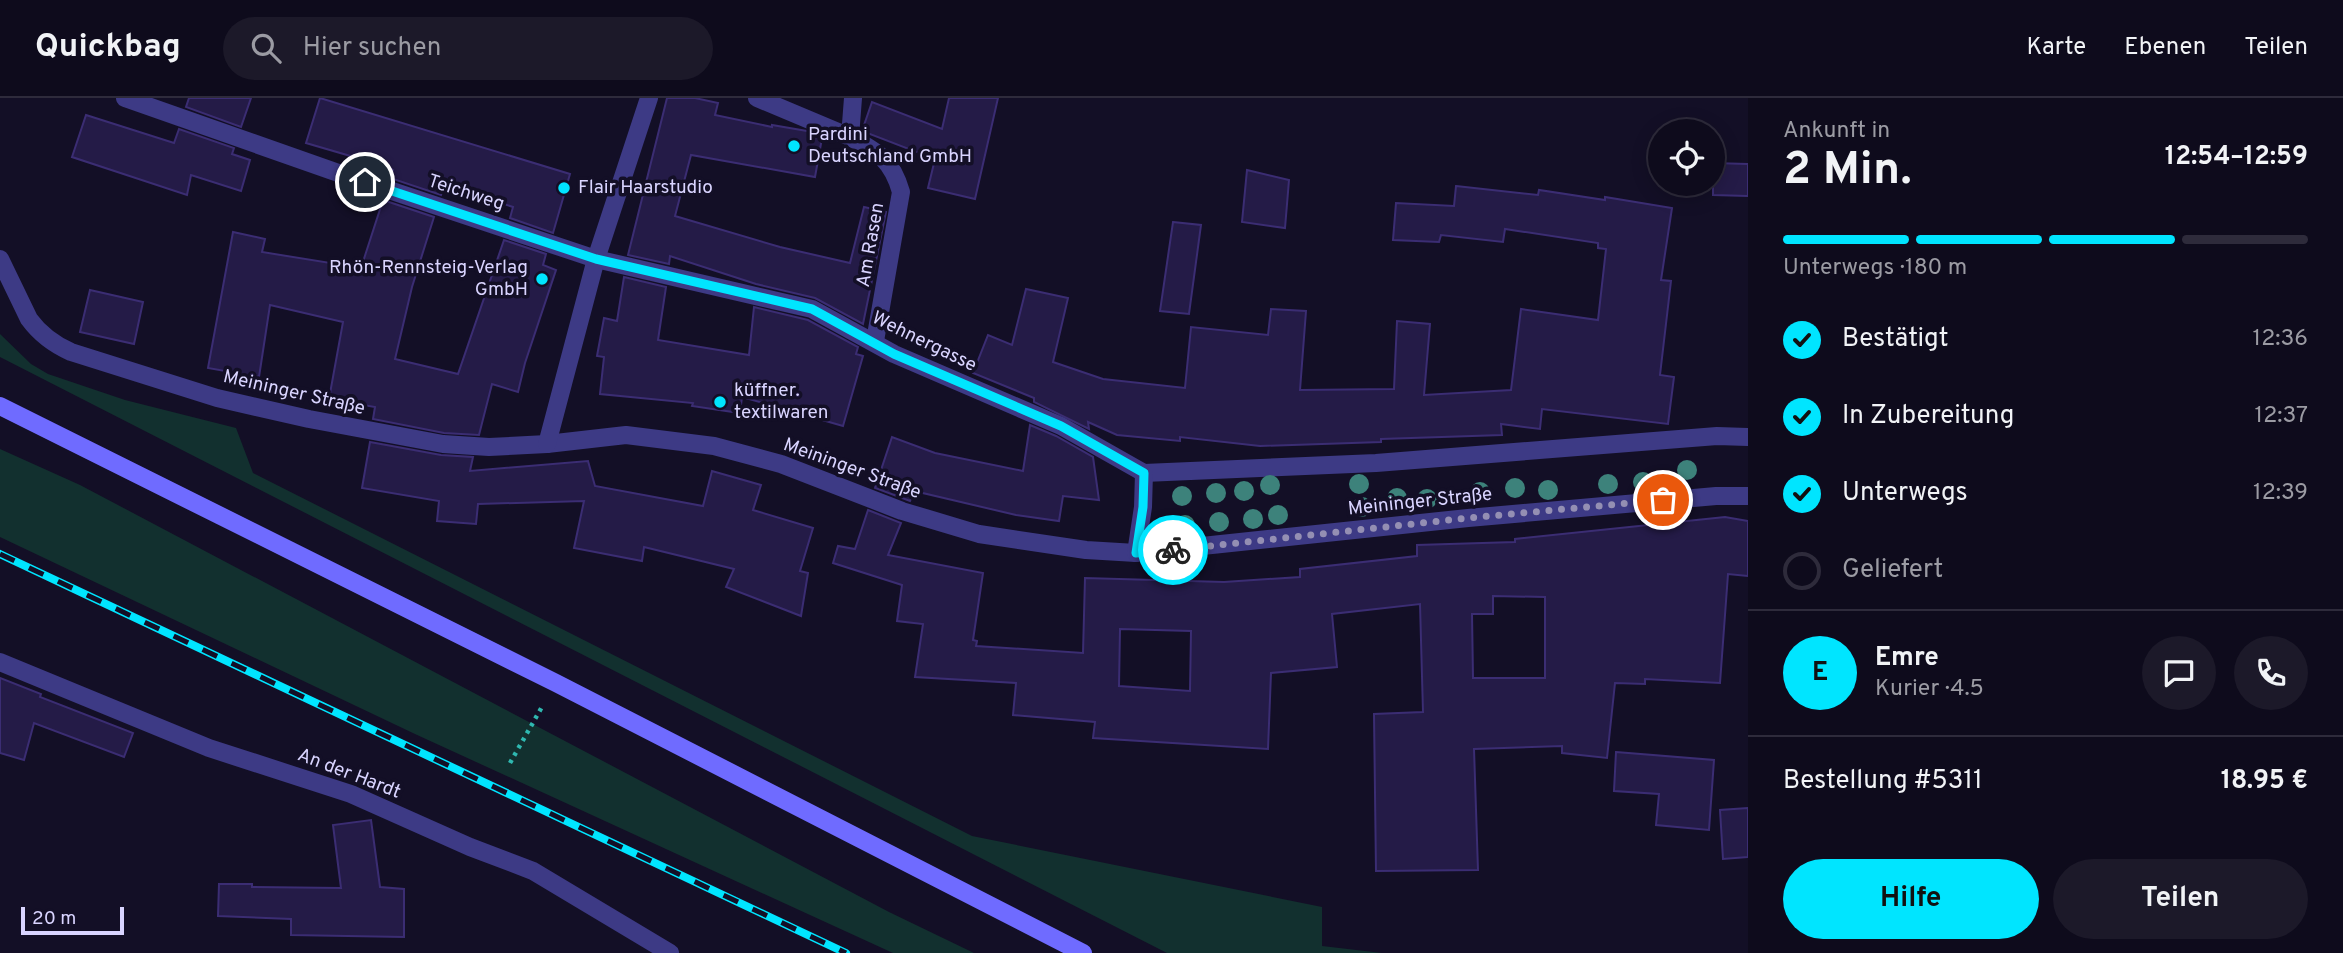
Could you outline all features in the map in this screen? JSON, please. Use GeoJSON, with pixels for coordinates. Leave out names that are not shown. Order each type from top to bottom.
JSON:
{"type":"FeatureCollection","features":[{"type":"Feature","properties":{"kind":"main road"},"geometry":{"type":"LineString","coordinates":[[0,405],[556,682],[1083,953]]}},
{"type":"Feature","properties":{"kind":"street","name":"Teichweg"},"geometry":{"type":"LineString","coordinates":[[125,98],[596,259]]}},
{"type":"Feature","properties":{"kind":"street"},"geometry":{"type":"LineString","coordinates":[[547,444],[596,259],[649,98]]}},
{"type":"Feature","properties":{"kind":"street","name":"Am Rasen"},"geometry":{"type":"LineString","coordinates":[[757,98],[872,149],[897,176],[901,192],[874,341]]}},
{"type":"Feature","properties":{"kind":"street"},"geometry":{"type":"LineString","coordinates":[[850,137],[853,98]]}},
{"type":"Feature","properties":{"kind":"street","name":"Meininger Straße"},"geometry":{"type":"LineString","coordinates":[[0,259],[29,319],[49,340],[71,352],[217,398],[443,444],[489,447],[626,435],[714,446],[781,464],[902,511],[979,534],[1086,550],[1136,553],[1468,518],[1716,496],[1748,496]]}},
{"type":"Feature","properties":{"kind":"street","name":"Wehnergasse"},"geometry":{"type":"LineString","coordinates":[[596,259],[812,309],[894,354],[1061,426],[1144,473]]}},
{"type":"Feature","properties":{"kind":"street","name":"Meininger Straße"},"geometry":{"type":"LineString","coordinates":[[1144,473],[1376,463],[1717,436],[1748,437]]}},
{"type":"Feature","properties":{"kind":"street"},"geometry":{"type":"LineString","coordinates":[[1136,553],[1143,507],[1144,473]]}},
{"type":"Feature","properties":{"kind":"street","name":"An der Hardt"},"geometry":{"type":"LineString","coordinates":[[0,662],[209,748],[351,794],[533,871],[670,953]]}},
{"type":"Feature","properties":{"kind":"path"},"geometry":{"type":"LineString","coordinates":[[510,762],[556,682]]}},
{"type":"Feature","properties":{"kind":"green space"},"geometry":{"type":"Polygon","coordinates":[[[0,334],[31,364],[48,374],[125,400],[236,428],[253,473],[972,836],[1322,907],[1322,946],[1382,953],[1167,953],[0,357],[0,334]]]}},
{"type":"Feature","properties":{"kind":"green space"},"geometry":{"type":"Polygon","coordinates":[[[0,449],[80,485],[889,912],[974,953],[893,953],[415,734],[0,537],[0,449]]]}},
{"type":"Feature","properties":{"kind":"building"},"geometry":{"type":"Polygon","coordinates":[[[189,98],[251,98],[241,127],[186,107],[189,98]]]}},
{"type":"Feature","properties":{"kind":"building"},"geometry":{"type":"Polygon","coordinates":[[[320,98],[570,174],[553,233],[510,218],[513,207],[444,185],[441,195],[390,178],[393,170],[388,167],[306,143],[320,98]]]}},
{"type":"Feature","properties":{"kind":"building"},"geometry":{"type":"Polygon","coordinates":[[[667,98],[695,98],[718,103],[715,115],[807,131],[822,138],[815,177],[691,155],[675,216],[780,247],[850,263],[864,207],[886,212],[863,324],[815,298],[756,284],[670,256],[669,264],[628,255],[667,98]]]}},
{"type":"Feature","properties":{"kind":"building"},"geometry":{"type":"Polygon","coordinates":[[[949,98],[998,98],[975,199],[928,188],[935,159],[862,131],[872,102],[942,129],[949,98]]]}},
{"type":"Feature","properties":{"kind":"building"},"geometry":{"type":"Polygon","coordinates":[[[86,115],[174,143],[179,129],[234,148],[232,154],[250,160],[241,191],[191,175],[187,195],[72,157],[86,115]]]}},
{"type":"Feature","properties":{"kind":"building"},"geometry":{"type":"Polygon","coordinates":[[[1725,163],[1748,164],[1748,196],[1725,195],[1725,163]]]}},
{"type":"Feature","properties":{"kind":"building"},"geometry":{"type":"Polygon","coordinates":[[[1247,170],[1289,180],[1285,228],[1242,222],[1247,170]]]}},
{"type":"Feature","properties":{"kind":"building"},"geometry":{"type":"Polygon","coordinates":[[[1456,186],[1538,195],[1539,190],[1672,208],[1661,280],[1671,281],[1660,375],[1674,377],[1668,424],[1542,409],[1540,429],[1501,424],[1502,435],[1260,446],[1180,437],[1180,441],[1117,435],[1088,422],[1089,429],[1034,402],[1034,398],[973,373],[988,335],[1012,345],[1026,289],[1068,298],[1053,362],[1103,379],[1185,388],[1191,327],[1268,335],[1271,309],[1306,311],[1300,390],[1394,389],[1397,321],[1430,324],[1424,395],[1511,390],[1521,309],[1598,320],[1606,249],[1598,248],[1598,243],[1505,229],[1503,242],[1441,235],[1439,242],[1393,240],[1396,203],[1454,206],[1456,186]]]}},
{"type":"Feature","properties":{"kind":"building"},"geometry":{"type":"Polygon","coordinates":[[[383,200],[434,217],[412,287],[395,359],[458,374],[504,240],[546,254],[543,265],[556,270],[518,392],[492,384],[479,435],[444,433],[373,419],[375,407],[329,399],[343,322],[270,305],[259,377],[208,368],[233,232],[265,239],[262,252],[361,268],[383,200]]]}},
{"type":"Feature","properties":{"kind":"building"},"geometry":{"type":"Polygon","coordinates":[[[1173,222],[1201,225],[1189,314],[1160,311],[1173,222]]]}},
{"type":"Feature","properties":{"kind":"building"},"geometry":{"type":"Polygon","coordinates":[[[624,277],[666,287],[658,340],[749,355],[754,307],[808,320],[858,347],[856,354],[863,356],[843,426],[742,397],[740,413],[692,406],[693,403],[600,394],[604,357],[597,356],[604,318],[617,321],[624,277]]]}},
{"type":"Feature","properties":{"kind":"building"},"geometry":{"type":"Polygon","coordinates":[[[90,290],[143,302],[134,344],[80,332],[90,290]]]}},
{"type":"Feature","properties":{"kind":"building"},"geometry":{"type":"Polygon","coordinates":[[[1030,425],[1093,457],[1099,500],[1063,496],[1059,521],[1016,515],[914,491],[910,501],[875,488],[892,437],[935,453],[1023,471],[1030,425]]]}},
{"type":"Feature","properties":{"kind":"building"},"geometry":{"type":"Polygon","coordinates":[[[370,442],[441,455],[473,457],[470,471],[588,461],[595,486],[703,506],[712,471],[761,485],[753,510],[813,528],[800,571],[808,573],[801,616],[726,587],[734,569],[644,547],[642,561],[574,548],[584,501],[478,504],[476,524],[437,521],[439,501],[362,488],[370,442]]]}},
{"type":"Feature","properties":{"kind":"building"},"geometry":{"type":"Polygon","coordinates":[[[868,510],[901,523],[888,555],[983,573],[973,640],[977,641],[976,646],[1083,653],[1085,578],[1224,582],[1300,577],[1300,569],[1417,556],[1417,545],[1515,542],[1515,539],[1725,517],[1748,521],[1748,576],[1728,574],[1720,683],[1645,679],[1645,684],[1615,683],[1607,758],[1562,753],[1562,746],[1474,749],[1478,870],[1376,871],[1374,714],[1423,712],[1420,604],[1332,614],[1337,667],[1271,673],[1268,749],[1093,738],[1095,722],[1013,715],[1016,683],[915,677],[923,624],[897,621],[902,585],[833,563],[838,546],[855,549],[868,510]],[[1493,596],[1493,614],[1472,614],[1473,678],[1545,678],[1545,597],[1493,596]],[[1120,629],[1119,686],[1190,691],[1191,631],[1120,629]]]}},
{"type":"Feature","properties":{"kind":"building"},"geometry":{"type":"Polygon","coordinates":[[[0,678],[41,694],[40,697],[133,733],[124,757],[34,723],[24,760],[0,753],[0,678]]]}},
{"type":"Feature","properties":{"kind":"building"},"geometry":{"type":"Polygon","coordinates":[[[1616,752],[1714,760],[1709,830],[1656,825],[1659,794],[1614,791],[1616,752]]]}},
{"type":"Feature","properties":{"kind":"building"},"geometry":{"type":"Polygon","coordinates":[[[1748,808],[1748,857],[1723,859],[1720,810],[1748,808]]]}},
{"type":"Feature","properties":{"kind":"building"},"geometry":{"type":"Polygon","coordinates":[[[371,820],[380,887],[404,889],[404,937],[291,935],[291,919],[218,916],[219,884],[341,888],[333,825],[371,820]]]}},
{"type":"Feature","properties":{"kind":"railway"},"geometry":{"type":"LineString","coordinates":[[0,554],[846,953]]}},
{"type":"Feature","properties":{"kind":"way so far"},"geometry":{"type":"LineString","coordinates":[[1173,550],[1663,500]]}},
{"type":"Feature","properties":{"kind":"place","name":"Pardini Deutschland GmbH"},"geometry":{"type":"Point","coordinates":[794,146]}},
{"type":"Feature","properties":{"kind":"place","name":"Flair Haarstudio"},"geometry":{"type":"Point","coordinates":[564,188]}},
{"type":"Feature","properties":{"kind":"place","name":"Rhön-Rennsteig-Verlag GmbH"},"geometry":{"type":"Point","coordinates":[542,279]}},
{"type":"Feature","properties":{"kind":"place","name":"küffner. textilwaren"},"geometry":{"type":"Point","coordinates":[720,402]}},
{"type":"Feature","properties":{"kind":"route"},"geometry":{"type":"LineString","coordinates":[[365,182],[596,259],[662,272],[812,309],[894,354],[1061,426],[1144,473],[1143,507],[1136,553],[1173,550]]}}]}
